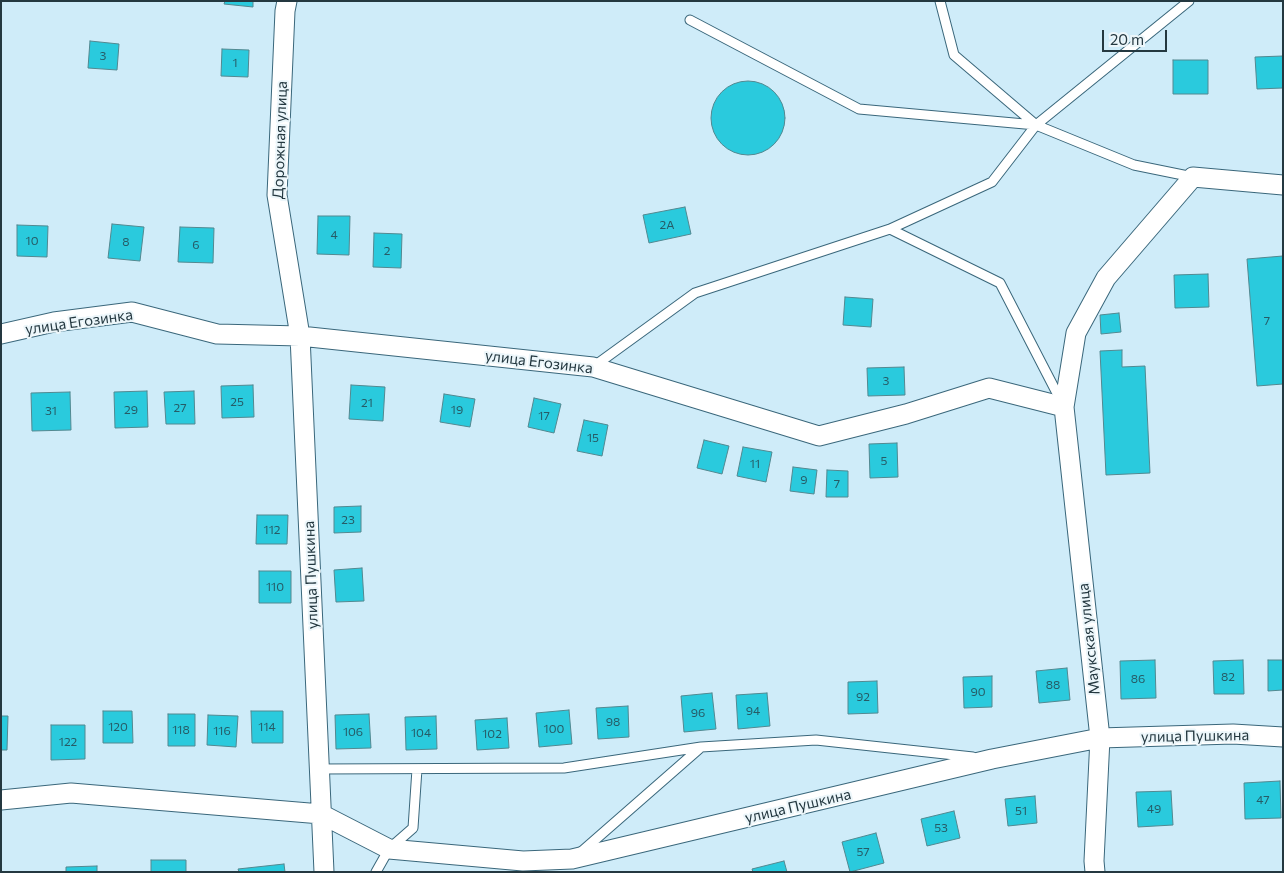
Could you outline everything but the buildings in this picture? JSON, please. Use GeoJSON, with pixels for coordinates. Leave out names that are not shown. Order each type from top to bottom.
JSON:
{"type":"FeatureCollection","features":[{"type":"Feature","properties":{"kind":"street","name":"Дорожная улица"},"geometry":{"type":"LineString","coordinates":[[287,1],[277,195],[300,336]]}},
{"type":"Feature","properties":{"kind":"street"},"geometry":{"type":"LineString","coordinates":[[1193,177],[1283,185]]}},
{"type":"Feature","properties":{"kind":"street","name":"Маукская улица"},"geometry":{"type":"LineString","coordinates":[[1095,872],[1100,738],[1064,407],[1076,333],[1106,278],[1193,177]]}},
{"type":"Feature","properties":{"kind":"street","name":"улица Егозинка"},"geometry":{"type":"LineString","coordinates":[[1,334],[54,322],[132,312],[217,334],[300,336],[593,367],[819,436],[906,414],[989,388],[1064,407]]}},
{"type":"Feature","properties":{"kind":"street","name":"улица Пушкина"},"geometry":{"type":"LineString","coordinates":[[300,336],[321,814]]}},
{"type":"Feature","properties":{"kind":"street","name":"улица Пушкина"},"geometry":{"type":"LineString","coordinates":[[1,800],[71,793],[321,814],[389,849],[523,862],[572,859],[992,759],[1100,738],[1233,734],[1283,737]]}},
{"type":"Feature","properties":{"kind":"street"},"geometry":{"type":"LineString","coordinates":[[321,814],[324,872]]}},
{"type":"Feature","properties":{"kind":"lane"},"geometry":{"type":"LineString","coordinates":[[940,1],[954,55],[1036,125]]}},
{"type":"Feature","properties":{"kind":"lane"},"geometry":{"type":"LineString","coordinates":[[593,367],[695,293],[890,229],[992,182],[1036,125],[1189,1]]}},
{"type":"Feature","properties":{"kind":"lane"},"geometry":{"type":"LineString","coordinates":[[690,20],[859,109],[1036,125],[1134,165],[1193,177]]}},
{"type":"Feature","properties":{"kind":"lane"},"geometry":{"type":"LineString","coordinates":[[890,229],[1000,283],[1064,407]]}},
{"type":"Feature","properties":{"kind":"lane"},"geometry":{"type":"LineString","coordinates":[[319,769],[564,768],[701,747],[816,740],[992,759]]}},
{"type":"Feature","properties":{"kind":"lane"},"geometry":{"type":"LineString","coordinates":[[572,859],[701,747]]}},
{"type":"Feature","properties":{"kind":"lane"},"geometry":{"type":"LineString","coordinates":[[376,872],[389,849],[413,828],[417,769]]}}]}
